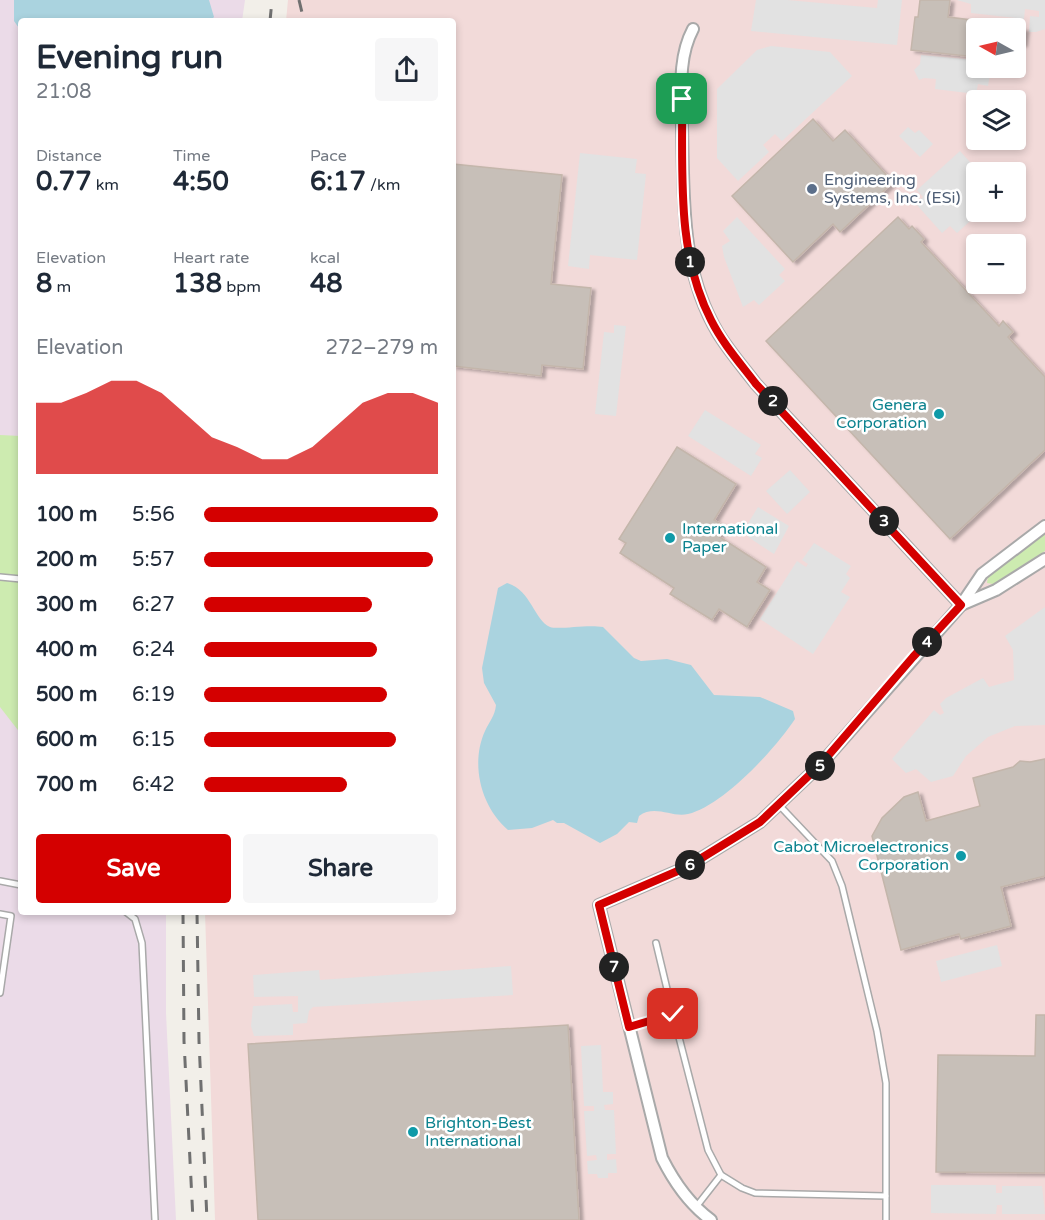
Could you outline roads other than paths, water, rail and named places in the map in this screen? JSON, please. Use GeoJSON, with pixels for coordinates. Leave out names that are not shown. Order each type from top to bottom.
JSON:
{"type":"FeatureCollection","features":[{"type":"Feature","properties":{"kind":"street"},"geometry":{"type":"LineString","coordinates":[[693,29],[686,44],[681,69],[684,213],[691,267],[710,318],[732,354],[756,384],[961,605]]}},
{"type":"Feature","properties":{"kind":"street"},"geometry":{"type":"LineString","coordinates":[[701,1215],[676,1183],[662,1158],[599,905],[687,867],[760,822],[821,764],[961,605],[982,574],[1045,526]]}},
{"type":"Feature","properties":{"kind":"street"},"geometry":{"type":"LineString","coordinates":[[961,605],[996,590],[1045,559]]}},
{"type":"Feature","properties":{"kind":"lane"},"geometry":{"type":"LineString","coordinates":[[0,577],[18,579]]}},
{"type":"Feature","properties":{"kind":"lane"},"geometry":{"type":"LineString","coordinates":[[779,804],[832,861],[842,886],[885,1073],[886,1220]]}},
{"type":"Feature","properties":{"kind":"lane"},"geometry":{"type":"LineString","coordinates":[[0,881],[18,884]]}},
{"type":"Feature","properties":{"kind":"lane"},"geometry":{"type":"LineString","coordinates":[[0,914],[11,915],[0,993]]}},
{"type":"Feature","properties":{"kind":"lane"},"geometry":{"type":"LineString","coordinates":[[130,915],[135,919],[142,943],[155,1220]]}},
{"type":"Feature","properties":{"kind":"lane"},"geometry":{"type":"LineString","coordinates":[[656,943],[708,1150],[721,1174],[742,1188],[755,1193],[886,1196]]}},
{"type":"Feature","properties":{"kind":"lane"},"geometry":{"type":"LineString","coordinates":[[629,1027],[673,1014]]}},
{"type":"Feature","properties":{"kind":"lane"},"geometry":{"type":"LineString","coordinates":[[701,1215],[721,1174]]}},
{"type":"Feature","properties":{"kind":"water"},"geometry":{"type":"Polygon","coordinates":[[[14,0],[209,0],[214,17],[18,18],[18,27],[14,21],[14,0]]]}},
{"type":"Feature","properties":{"kind":"water"},"geometry":{"type":"Polygon","coordinates":[[[507,583],[522,592],[540,618],[550,627],[603,627],[634,658],[641,661],[667,659],[691,665],[714,695],[760,697],[793,711],[795,719],[748,774],[717,800],[702,809],[682,815],[657,811],[645,813],[639,816],[637,823],[629,822],[617,834],[600,843],[564,823],[557,823],[553,820],[532,828],[508,830],[491,809],[485,797],[478,757],[485,731],[496,705],[484,683],[482,668],[498,588],[507,583]]]}},
{"type":"Feature","properties":{"kind":"railway"},"geometry":{"type":"LineString","coordinates":[[270,18],[272,0]]}},
{"type":"Feature","properties":{"kind":"railway"},"geometry":{"type":"LineString","coordinates":[[299,0],[303,18]]}},
{"type":"Feature","properties":{"kind":"railway"},"geometry":{"type":"LineString","coordinates":[[183,915],[184,1041],[193,1220]]}},
{"type":"Feature","properties":{"kind":"railway"},"geometry":{"type":"LineString","coordinates":[[197,915],[199,1041],[207,1220]]}},
{"type":"Feature","properties":{"kind":"place","name":"Engineering Systems, Inc. (ESi)"},"geometry":{"type":"Point","coordinates":[812,189]}},
{"type":"Feature","properties":{"kind":"place","name":"Genera Corporation"},"geometry":{"type":"Point","coordinates":[939,414]}},
{"type":"Feature","properties":{"kind":"place","name":"International Paper"},"geometry":{"type":"Point","coordinates":[670,538]}},
{"type":"Feature","properties":{"kind":"place","name":"Cabot Microelectronics Corporation"},"geometry":{"type":"Point","coordinates":[961,856]}},
{"type":"Feature","properties":{"kind":"place","name":"Brighton-Best International"},"geometry":{"type":"Point","coordinates":[413,1132]}}]}
